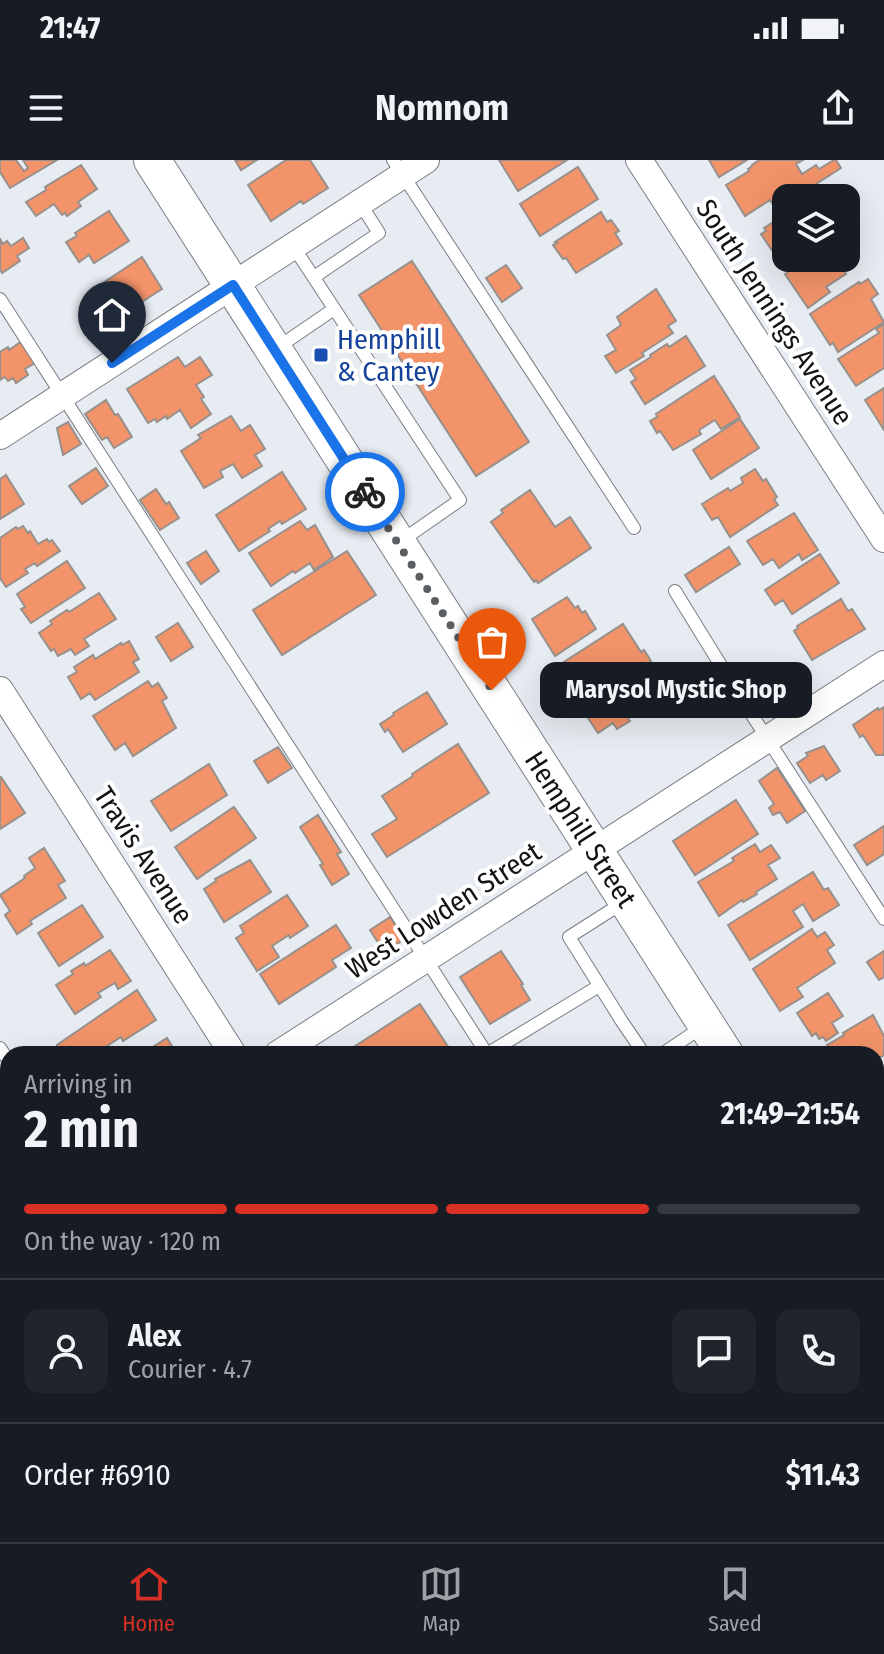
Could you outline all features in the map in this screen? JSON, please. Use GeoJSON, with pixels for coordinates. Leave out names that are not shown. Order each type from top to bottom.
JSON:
{"type":"FeatureCollection","features":[{"type":"Feature","properties":{"kind":"main road","name":"Hemphill Street"},"geometry":{"type":"LineString","coordinates":[[152,160],[716,1039]]}},
{"type":"Feature","properties":{"kind":"street"},"geometry":{"type":"LineString","coordinates":[[0,436],[360,203],[398,168],[426,160]]}},
{"type":"Feature","properties":{"kind":"street","name":"South Jennings Avenue"},"geometry":{"type":"LineString","coordinates":[[639,160],[884,539]]}},
{"type":"Feature","properties":{"kind":"street","name":"West Lowden Street"},"geometry":{"type":"LineString","coordinates":[[290,1046],[884,664]]}},
{"type":"Feature","properties":{"kind":"street","name":"Travis Avenue"},"geometry":{"type":"LineString","coordinates":[[0,690],[228,1046]]}},
{"type":"Feature","properties":{"kind":"lane"},"geometry":{"type":"LineString","coordinates":[[398,168],[634,528]]}},
{"type":"Feature","properties":{"kind":"lane"},"geometry":{"type":"LineString","coordinates":[[314,277],[379,233],[360,203]]}},
{"type":"Feature","properties":{"kind":"lane"},"geometry":{"type":"LineString","coordinates":[[293,246],[460,500],[398,543]]}},
{"type":"Feature","properties":{"kind":"lane"},"geometry":{"type":"LineString","coordinates":[[0,299],[482,1046]]}},
{"type":"Feature","properties":{"kind":"lane"},"geometry":{"type":"LineString","coordinates":[[274,350],[334,309]]}},
{"type":"Feature","properties":{"kind":"lane"},"geometry":{"type":"LineString","coordinates":[[675,591],[884,919]]}},
{"type":"Feature","properties":{"kind":"lane"},"geometry":{"type":"LineString","coordinates":[[627,900],[569,937],[639,1046]]}},
{"type":"Feature","properties":{"kind":"lane"},"geometry":{"type":"LineString","coordinates":[[500,1046],[599,986]]}},
{"type":"Feature","properties":{"kind":"lane"},"geometry":{"type":"LineString","coordinates":[[691,1046],[716,1039]]}},
{"type":"Feature","properties":{"kind":"building"},"geometry":{"type":"Polygon","coordinates":[[[0,160],[16,160],[24,171],[28,168],[23,160],[57,160],[10,188],[0,172],[0,160]]]}},
{"type":"Feature","properties":{"kind":"building"},"geometry":{"type":"Polygon","coordinates":[[[235,160],[257,160],[241,170],[235,160]]]}},
{"type":"Feature","properties":{"kind":"building"},"geometry":{"type":"Polygon","coordinates":[[[286,160],[310,160],[328,188],[271,221],[248,185],[286,160]]]}},
{"type":"Feature","properties":{"kind":"building"},"geometry":{"type":"Polygon","coordinates":[[[499,160],[567,160],[518,191],[499,160]]]}},
{"type":"Feature","properties":{"kind":"building"},"geometry":{"type":"Polygon","coordinates":[[[709,160],[747,160],[719,177],[709,160]]]}},
{"type":"Feature","properties":{"kind":"building"},"geometry":{"type":"Polygon","coordinates":[[[759,160],[803,160],[796,164],[802,174],[816,165],[819,169],[834,160],[841,168],[816,184],[772,184],[772,203],[770,200],[745,216],[726,185],[759,160]]]}},
{"type":"Feature","properties":{"kind":"building"},"geometry":{"type":"Polygon","coordinates":[[[81,165],[97,189],[78,202],[81,206],[67,216],[65,213],[62,215],[54,204],[36,216],[26,202],[81,165]]]}},
{"type":"Feature","properties":{"kind":"building"},"geometry":{"type":"Polygon","coordinates":[[[578,167],[598,199],[540,236],[520,204],[578,167]]]}},
{"type":"Feature","properties":{"kind":"building"},"geometry":{"type":"Polygon","coordinates":[[[109,211],[129,241],[94,263],[89,255],[79,262],[66,242],[109,211]]]}},
{"type":"Feature","properties":{"kind":"building"},"geometry":{"type":"Polygon","coordinates":[[[601,212],[607,222],[611,220],[619,231],[615,233],[622,244],[576,273],[553,245],[601,212]]]}},
{"type":"Feature","properties":{"kind":"building"},"geometry":{"type":"Polygon","coordinates":[[[772,223],[772,250],[761,234],[766,231],[764,228],[772,223]]]}},
{"type":"Feature","properties":{"kind":"building"},"geometry":{"type":"Polygon","coordinates":[[[23,238],[29,248],[17,256],[20,261],[2,273],[0,239],[3,244],[7,241],[11,246],[23,238]]]}},
{"type":"Feature","properties":{"kind":"building"},"geometry":{"type":"Polygon","coordinates":[[[142,257],[162,289],[117,318],[115,315],[108,320],[94,299],[101,294],[97,287],[142,257]]]}},
{"type":"Feature","properties":{"kind":"building"},"geometry":{"type":"Polygon","coordinates":[[[412,261],[529,442],[476,476],[359,295],[412,261]]]}},
{"type":"Feature","properties":{"kind":"building"},"geometry":{"type":"Polygon","coordinates":[[[506,265],[522,288],[502,302],[486,278],[506,265]]]}},
{"type":"Feature","properties":{"kind":"building"},"geometry":{"type":"Polygon","coordinates":[[[785,274],[846,274],[826,287],[830,292],[808,308],[785,274]]]}},
{"type":"Feature","properties":{"kind":"building"},"geometry":{"type":"Polygon","coordinates":[[[868,279],[878,294],[871,299],[884,322],[838,352],[810,314],[868,279]]]}},
{"type":"Feature","properties":{"kind":"building"},"geometry":{"type":"Polygon","coordinates":[[[656,289],[676,321],[668,326],[673,333],[616,373],[605,356],[616,350],[607,335],[621,325],[617,317],[656,289]]]}},
{"type":"Feature","properties":{"kind":"building"},"geometry":{"type":"Polygon","coordinates":[[[884,324],[884,368],[856,386],[838,359],[879,333],[876,329],[884,324]]]}},
{"type":"Feature","properties":{"kind":"building"},"geometry":{"type":"Polygon","coordinates":[[[686,336],[705,366],[645,404],[631,382],[636,379],[630,370],[667,344],[669,347],[686,336]]]}},
{"type":"Feature","properties":{"kind":"building"},"geometry":{"type":"Polygon","coordinates":[[[22,341],[35,363],[25,369],[28,375],[16,383],[13,378],[0,380],[0,352],[22,341]]]}},
{"type":"Feature","properties":{"kind":"building"},"geometry":{"type":"Polygon","coordinates":[[[178,357],[185,367],[200,357],[212,375],[196,385],[211,414],[191,428],[180,410],[167,419],[166,416],[148,423],[127,389],[178,357]]]}},
{"type":"Feature","properties":{"kind":"building"},"geometry":{"type":"Polygon","coordinates":[[[714,376],[740,417],[721,429],[715,420],[699,430],[701,434],[673,450],[650,421],[714,376]]]}},
{"type":"Feature","properties":{"kind":"building"},"geometry":{"type":"Polygon","coordinates":[[[884,388],[884,430],[865,400],[884,388]]]}},
{"type":"Feature","properties":{"kind":"building"},"geometry":{"type":"Polygon","coordinates":[[[106,400],[132,437],[114,448],[107,437],[102,440],[85,414],[106,400]]]}},
{"type":"Feature","properties":{"kind":"building"},"geometry":{"type":"Polygon","coordinates":[[[231,416],[241,431],[250,425],[265,449],[255,455],[262,466],[242,478],[233,464],[220,471],[223,477],[204,488],[181,451],[201,438],[198,435],[231,416]]]}},
{"type":"Feature","properties":{"kind":"building"},"geometry":{"type":"Polygon","coordinates":[[[740,419],[759,448],[711,479],[693,450],[740,419]]]}},
{"type":"Feature","properties":{"kind":"building"},"geometry":{"type":"Polygon","coordinates":[[[68,422],[81,444],[63,455],[57,428],[68,422]]]}},
{"type":"Feature","properties":{"kind":"building"},"geometry":{"type":"Polygon","coordinates":[[[96,468],[108,486],[82,504],[69,486],[96,468]]]}},
{"type":"Feature","properties":{"kind":"building"},"geometry":{"type":"Polygon","coordinates":[[[755,469],[763,481],[766,479],[777,497],[774,499],[778,505],[730,537],[718,517],[712,520],[702,504],[743,483],[741,478],[755,469]]]}},
{"type":"Feature","properties":{"kind":"building"},"geometry":{"type":"Polygon","coordinates":[[[282,472],[306,509],[282,524],[280,521],[239,551],[216,515],[282,472]]]}},
{"type":"Feature","properties":{"kind":"building"},"geometry":{"type":"Polygon","coordinates":[[[6,475],[24,504],[0,519],[0,479],[6,475]]]}},
{"type":"Feature","properties":{"kind":"building"},"geometry":{"type":"Polygon","coordinates":[[[156,489],[179,518],[160,530],[140,500],[156,489]]]}},
{"type":"Feature","properties":{"kind":"building"},"geometry":{"type":"Polygon","coordinates":[[[530,490],[555,527],[570,517],[591,548],[538,583],[536,580],[534,582],[491,522],[503,513],[501,510],[530,490]]]}},
{"type":"Feature","properties":{"kind":"building"},"geometry":{"type":"Polygon","coordinates":[[[794,513],[818,550],[802,560],[799,554],[779,568],[773,559],[763,565],[747,541],[794,513]]]}},
{"type":"Feature","properties":{"kind":"building"},"geometry":{"type":"Polygon","coordinates":[[[300,521],[307,530],[315,525],[333,557],[314,570],[310,563],[271,586],[249,553],[300,521]]]}},
{"type":"Feature","properties":{"kind":"building"},"geometry":{"type":"Polygon","coordinates":[[[23,526],[38,544],[52,540],[60,551],[37,566],[35,563],[25,569],[28,573],[6,587],[0,578],[0,538],[23,526]]]}},
{"type":"Feature","properties":{"kind":"building"},"geometry":{"type":"Polygon","coordinates":[[[729,547],[740,564],[696,592],[685,575],[729,547]]]}},
{"type":"Feature","properties":{"kind":"building"},"geometry":{"type":"Polygon","coordinates":[[[206,551],[219,571],[201,584],[187,563],[206,551]]]}},
{"type":"Feature","properties":{"kind":"building"},"geometry":{"type":"Polygon","coordinates":[[[347,551],[376,595],[282,655],[253,610],[347,551]]]}},
{"type":"Feature","properties":{"kind":"building"},"geometry":{"type":"Polygon","coordinates":[[[820,554],[839,583],[792,614],[783,600],[775,605],[765,590],[820,554]]]}},
{"type":"Feature","properties":{"kind":"building"},"geometry":{"type":"Polygon","coordinates":[[[67,561],[85,588],[31,623],[21,609],[25,607],[17,594],[67,561]]]}},
{"type":"Feature","properties":{"kind":"building"},"geometry":{"type":"Polygon","coordinates":[[[99,593],[116,619],[84,639],[89,646],[75,655],[71,649],[58,656],[54,649],[51,651],[39,633],[52,624],[50,621],[99,593]]]}},
{"type":"Feature","properties":{"kind":"building"},"geometry":{"type":"Polygon","coordinates":[[[567,597],[575,608],[578,606],[582,613],[585,611],[596,629],[555,656],[532,619],[567,597]]]}},
{"type":"Feature","properties":{"kind":"building"},"geometry":{"type":"Polygon","coordinates":[[[841,599],[865,629],[812,660],[794,631],[797,626],[841,599]]]}},
{"type":"Feature","properties":{"kind":"building"},"geometry":{"type":"Polygon","coordinates":[[[178,623],[193,647],[171,661],[156,637],[178,623]]]}},
{"type":"Feature","properties":{"kind":"building"},"geometry":{"type":"Polygon","coordinates":[[[623,624],[641,652],[644,650],[651,661],[647,664],[665,691],[626,716],[630,721],[617,729],[613,723],[598,733],[582,709],[625,681],[615,664],[572,691],[556,667],[623,624]]]}},
{"type":"Feature","properties":{"kind":"building"},"geometry":{"type":"Polygon","coordinates":[[[129,641],[139,659],[133,662],[139,672],[95,700],[90,693],[81,699],[68,677],[77,672],[74,667],[93,655],[95,659],[129,641]]]}},
{"type":"Feature","properties":{"kind":"building"},"geometry":{"type":"Polygon","coordinates":[[[148,681],[152,687],[158,683],[167,698],[162,701],[176,728],[133,756],[125,743],[115,750],[93,716],[148,681]]]}},
{"type":"Feature","properties":{"kind":"building"},"geometry":{"type":"Polygon","coordinates":[[[427,692],[447,724],[403,752],[388,729],[385,732],[380,724],[427,692]]]}},
{"type":"Feature","properties":{"kind":"building"},"geometry":{"type":"Polygon","coordinates":[[[884,707],[884,755],[876,755],[853,725],[884,707]]]}},
{"type":"Feature","properties":{"kind":"building"},"geometry":{"type":"Polygon","coordinates":[[[458,744],[489,793],[387,857],[372,834],[397,819],[382,796],[458,744]]]}},
{"type":"Feature","properties":{"kind":"building"},"geometry":{"type":"Polygon","coordinates":[[[824,746],[840,771],[826,780],[823,775],[810,783],[797,763],[808,756],[806,753],[824,746]]]}},
{"type":"Feature","properties":{"kind":"building"},"geometry":{"type":"Polygon","coordinates":[[[278,747],[292,768],[268,783],[254,761],[278,747]]]}},
{"type":"Feature","properties":{"kind":"building"},"geometry":{"type":"Polygon","coordinates":[[[209,764],[227,795],[171,831],[151,801],[209,764]]]}},
{"type":"Feature","properties":{"kind":"building"},"geometry":{"type":"Polygon","coordinates":[[[777,768],[805,811],[787,823],[780,812],[773,815],[769,808],[774,804],[759,781],[777,768]]]}},
{"type":"Feature","properties":{"kind":"building"},"geometry":{"type":"Polygon","coordinates":[[[0,778],[25,813],[0,829],[0,778]]]}},
{"type":"Feature","properties":{"kind":"building"},"geometry":{"type":"Polygon","coordinates":[[[736,800],[758,834],[695,875],[673,841],[736,800]]]}},
{"type":"Feature","properties":{"kind":"building"},"geometry":{"type":"Polygon","coordinates":[[[234,807],[256,838],[197,879],[175,847],[234,807]]]}},
{"type":"Feature","properties":{"kind":"building"},"geometry":{"type":"Polygon","coordinates":[[[318,815],[341,852],[337,854],[349,874],[332,885],[300,827],[318,815]]]}},
{"type":"Feature","properties":{"kind":"building"},"geometry":{"type":"Polygon","coordinates":[[[884,826],[884,854],[867,865],[854,845],[884,826]]]}},
{"type":"Feature","properties":{"kind":"building"},"geometry":{"type":"Polygon","coordinates":[[[755,844],[760,852],[771,845],[780,858],[768,865],[777,879],[719,916],[698,882],[734,861],[732,858],[755,844]]]}},
{"type":"Feature","properties":{"kind":"building"},"geometry":{"type":"Polygon","coordinates":[[[44,848],[65,881],[58,885],[66,898],[30,921],[32,924],[17,934],[5,915],[10,911],[0,895],[35,868],[29,858],[44,848]]]}},
{"type":"Feature","properties":{"kind":"building"},"geometry":{"type":"Polygon","coordinates":[[[250,860],[271,892],[224,922],[204,889],[215,879],[250,860]]]}},
{"type":"Feature","properties":{"kind":"building"},"geometry":{"type":"Polygon","coordinates":[[[813,872],[824,890],[828,888],[839,905],[813,921],[803,904],[793,911],[803,927],[750,960],[728,925],[813,872]]]}},
{"type":"Feature","properties":{"kind":"building"},"geometry":{"type":"Polygon","coordinates":[[[287,895],[308,926],[272,946],[279,957],[257,971],[236,938],[244,933],[240,926],[287,895]]]}},
{"type":"Feature","properties":{"kind":"building"},"geometry":{"type":"Polygon","coordinates":[[[82,905],[103,937],[59,966],[38,933],[82,905]]]}},
{"type":"Feature","properties":{"kind":"building"},"geometry":{"type":"Polygon","coordinates":[[[390,917],[405,939],[384,952],[370,930],[390,917]]]}},
{"type":"Feature","properties":{"kind":"building"},"geometry":{"type":"Polygon","coordinates":[[[336,925],[351,948],[332,960],[336,967],[279,1004],[260,974],[336,925]]]}},
{"type":"Feature","properties":{"kind":"building"},"geometry":{"type":"Polygon","coordinates":[[[812,929],[817,937],[825,932],[834,945],[827,950],[835,963],[797,988],[803,997],[780,1011],[753,969],[812,929]]]}},
{"type":"Feature","properties":{"kind":"building"},"geometry":{"type":"Polygon","coordinates":[[[110,950],[131,981],[118,989],[115,983],[98,993],[101,997],[75,1014],[56,985],[73,974],[71,971],[110,950]]]}},
{"type":"Feature","properties":{"kind":"building"},"geometry":{"type":"Polygon","coordinates":[[[501,951],[530,1000],[490,1024],[460,977],[501,951]]]}},
{"type":"Feature","properties":{"kind":"building"},"geometry":{"type":"Polygon","coordinates":[[[884,951],[884,977],[879,980],[867,962],[884,951]]]}},
{"type":"Feature","properties":{"kind":"building"},"geometry":{"type":"Polygon","coordinates":[[[137,990],[156,1020],[123,1041],[121,1037],[107,1046],[57,1045],[137,990]]]}},
{"type":"Feature","properties":{"kind":"building"},"geometry":{"type":"Polygon","coordinates":[[[828,993],[843,1016],[832,1023],[838,1033],[826,1041],[823,1037],[819,1039],[816,1033],[812,1036],[797,1013],[828,993]]]}},
{"type":"Feature","properties":{"kind":"building"},"geometry":{"type":"Polygon","coordinates":[[[420,1004],[448,1046],[355,1046],[420,1004]]]}},
{"type":"Feature","properties":{"kind":"building"},"geometry":{"type":"Polygon","coordinates":[[[873,1015],[884,1036],[884,1046],[828,1046],[873,1015]]]}},
{"type":"Feature","properties":{"kind":"building"},"geometry":{"type":"Polygon","coordinates":[[[167,1038],[172,1046],[154,1046],[167,1038]]]}},
{"type":"Feature","properties":{"kind":"way so far"},"geometry":{"type":"LineString","coordinates":[[365,492],[492,690]]}},
{"type":"Feature","properties":{"kind":"place","name":"Hemphill & Cantey"},"geometry":{"type":"Point","coordinates":[321,355]}},
{"type":"Feature","properties":{"kind":"place","name":"Marysol Mystic Shop"},"geometry":{"type":"Point","coordinates":[492,690]}},
{"type":"Feature","properties":{"kind":"route"},"geometry":{"type":"LineString","coordinates":[[112,363],[233,285],[365,492]]}}]}
